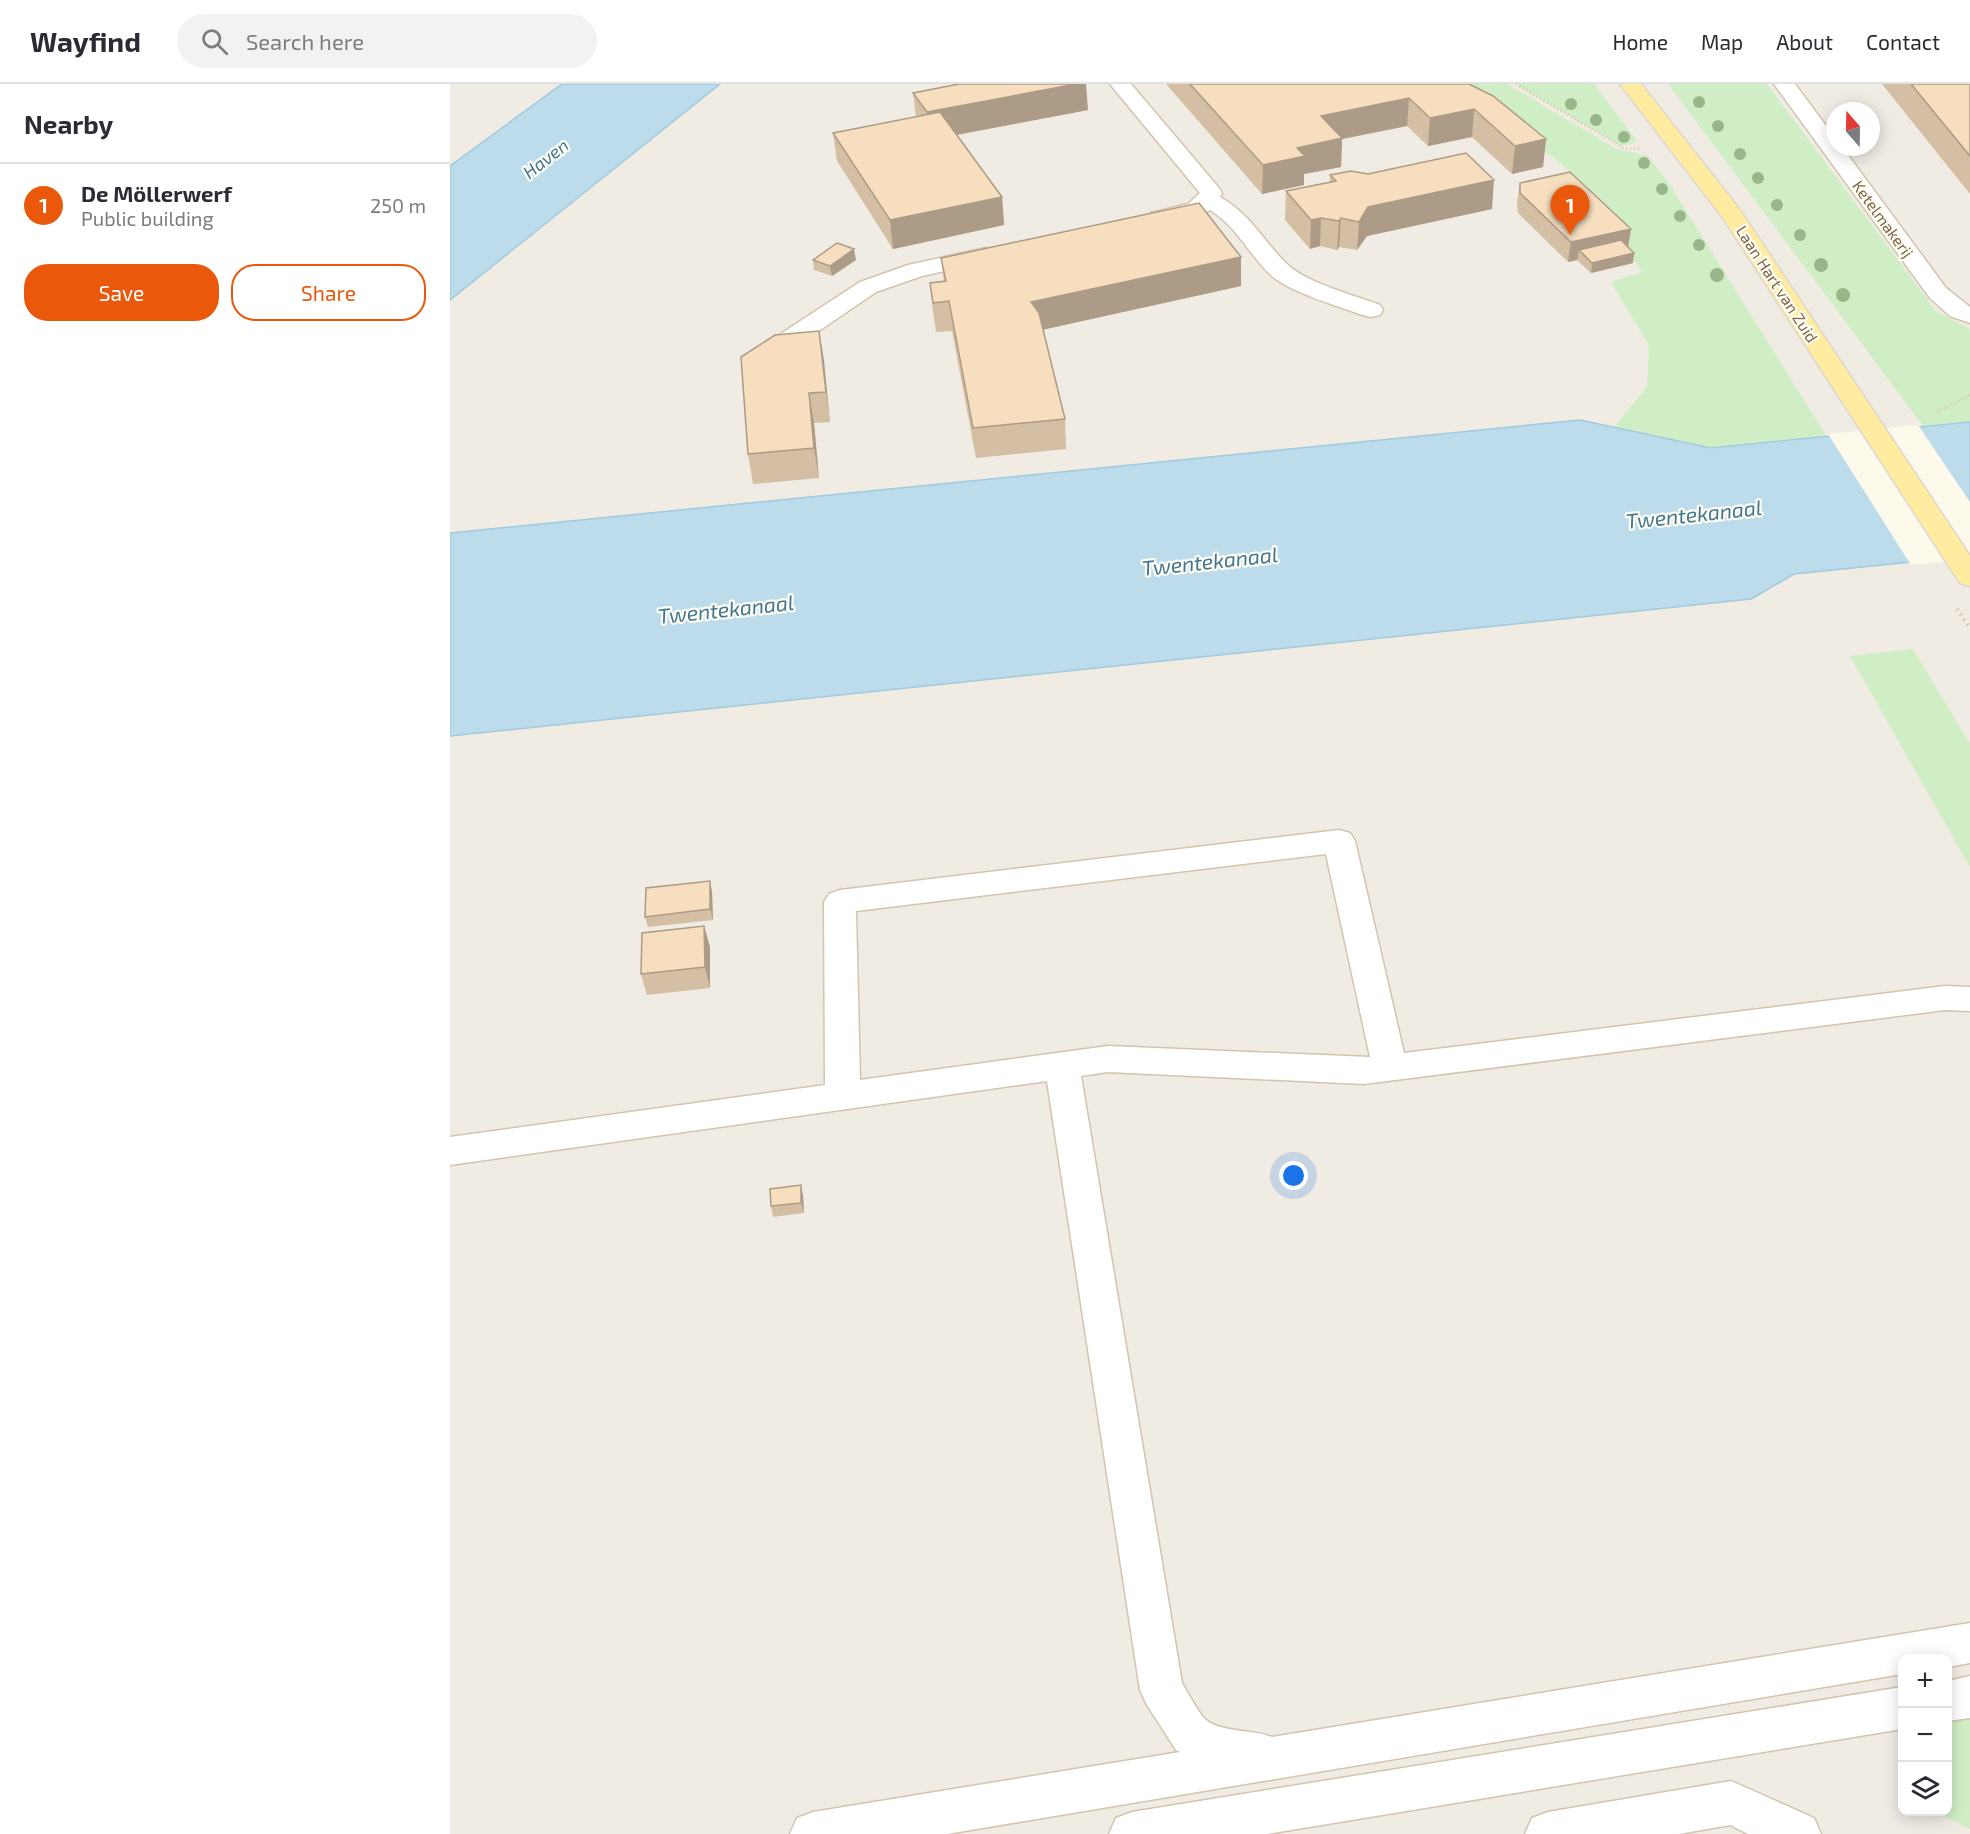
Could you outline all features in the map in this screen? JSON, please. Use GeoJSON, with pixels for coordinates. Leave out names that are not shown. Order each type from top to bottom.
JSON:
{"type":"FeatureCollection","features":[{"type":"Feature","properties":{"kind":"main road","name":"Laan Hart van Zuid"},"geometry":{"type":"LineString","coordinates":[[1630,84],[1732,215],[1970,577]]}},
{"type":"Feature","properties":{"kind":"street"},"geometry":{"type":"LineString","coordinates":[[1120,84],[1212,193],[1209,201],[1199,209],[1142,221]]}},
{"type":"Feature","properties":{"kind":"street","name":"Ketelmakerij"},"geometry":{"type":"LineString","coordinates":[[1784,84],[1938,293],[1959,311],[1970,316]]}},
{"type":"Feature","properties":{"kind":"street"},"geometry":{"type":"LineString","coordinates":[[1209,201],[1231,213],[1282,272],[1304,284],[1371,310]]}},
{"type":"Feature","properties":{"kind":"street"},"geometry":{"type":"LineString","coordinates":[[792,347],[791,338],[868,287],[916,270],[1006,251]]}},
{"type":"Feature","properties":{"kind":"street"},"geometry":{"type":"LineString","coordinates":[[843,1096],[840,902],[1340,841],[1390,1068]]}},
{"type":"Feature","properties":{"kind":"street"},"geometry":{"type":"LineString","coordinates":[[450,1151],[1108,1059],[1364,1071],[1945,998],[1970,999]]}},
{"type":"Feature","properties":{"kind":"street"},"geometry":{"type":"LineString","coordinates":[[1062,1066],[1162,1690],[1191,1735],[1226,1749],[1281,1756]]}},
{"type":"Feature","properties":{"kind":"street"},"geometry":{"type":"LineString","coordinates":[[813,1834],[1970,1643]]}},
{"type":"Feature","properties":{"kind":"street"},"geometry":{"type":"LineString","coordinates":[[1952,1700],[1970,1697]]}},
{"type":"Feature","properties":{"kind":"street"},"geometry":{"type":"LineString","coordinates":[[1132,1834],[1898,1709]]}},
{"type":"Feature","properties":{"kind":"street"},"geometry":{"type":"LineString","coordinates":[[1548,1834],[1731,1803],[1798,1834]]}},
{"type":"Feature","properties":{"kind":"path"},"geometry":{"type":"LineString","coordinates":[[1516,84],[1625,149],[1648,147]]}},
{"type":"Feature","properties":{"kind":"path"},"geometry":{"type":"LineString","coordinates":[[1937,412],[1970,395]]}},
{"type":"Feature","properties":{"kind":"shaded area","name":"Twentekanaal"},"geometry":{"type":"Polygon","coordinates":[[[450,84],[1970,84],[1970,1834],[450,1834],[450,84]]]}},
{"type":"Feature","properties":{"kind":"green space"},"geometry":{"type":"Polygon","coordinates":[[[1427,84],[1507,84],[1617,149],[1648,156],[1670,185],[1827,437],[1711,448],[1614,427],[1647,387],[1649,345],[1611,282],[1642,272],[1586,185],[1553,157],[1494,120],[1427,84]]]}},
{"type":"Feature","properties":{"kind":"green space"},"geometry":{"type":"Polygon","coordinates":[[[1515,84],[1594,84],[1638,142],[1621,146],[1515,84]]]}},
{"type":"Feature","properties":{"kind":"green space"},"geometry":{"type":"Polygon","coordinates":[[[1668,84],[1767,84],[1936,311],[1970,329],[1970,422],[1924,427],[1668,84]]]}},
{"type":"Feature","properties":{"kind":"green space"},"geometry":{"type":"Polygon","coordinates":[[[1913,649],[1970,744],[1970,867],[1850,656],[1913,649]]]}},
{"type":"Feature","properties":{"kind":"green space"},"geometry":{"type":"Polygon","coordinates":[[[1970,1715],[1970,1829],[1943,1816],[1952,1816],[1952,1718],[1970,1715]]]}},
{"type":"Feature","properties":{"kind":"water","name":"Haven"},"geometry":{"type":"Polygon","coordinates":[[[562,84],[720,84],[450,300],[450,166],[562,84]]]}},
{"type":"Feature","properties":{"kind":"water"},"geometry":{"type":"Polygon","coordinates":[[[1580,420],[1711,448],[1970,422],[1970,556],[1794,574],[1751,599],[450,736],[450,533],[1580,420]]]}},
{"type":"Feature","properties":{"kind":"pier"},"geometry":{"type":"Polygon","coordinates":[[[1918,425],[1970,502],[1970,559],[1911,565],[1828,434],[1918,425]]]}},
{"type":"Feature","properties":{"kind":"building"},"geometry":{"type":"Polygon","coordinates":[[[959,84],[1076,84],[927,112],[913,93],[959,84]]]}},
{"type":"Feature","properties":{"kind":"building"},"geometry":{"type":"Polygon","coordinates":[[[1190,84],[1469,84],[1493,96],[1546,139],[1515,146],[1474,109],[1430,118],[1409,98],[1321,116],[1342,138],[1297,148],[1305,156],[1263,165],[1190,84]]]}},
{"type":"Feature","properties":{"kind":"building"},"geometry":{"type":"Polygon","coordinates":[[[1911,84],[1970,84],[1970,156],[1911,84]]]}},
{"type":"Feature","properties":{"kind":"building"},"geometry":{"type":"Polygon","coordinates":[[[940,112],[1002,197],[890,220],[833,133],[940,112]]]}},
{"type":"Feature","properties":{"kind":"building"},"geometry":{"type":"Polygon","coordinates":[[[1466,153],[1494,180],[1368,207],[1359,222],[1341,218],[1339,221],[1321,218],[1311,220],[1286,191],[1336,181],[1330,175],[1351,171],[1368,174],[1466,153]]]}},
{"type":"Feature","properties":{"kind":"building"},"geometry":{"type":"Polygon","coordinates":[[[1570,172],[1631,229],[1571,242],[1520,193],[1520,183],[1570,172]]]}},
{"type":"Feature","properties":{"kind":"building"},"geometry":{"type":"Polygon","coordinates":[[[1199,203],[1241,257],[1031,302],[1039,313],[1065,419],[973,428],[949,301],[933,303],[930,283],[946,281],[941,258],[1199,203]]]}},
{"type":"Feature","properties":{"kind":"building"},"geometry":{"type":"Polygon","coordinates":[[[1621,240],[1634,253],[1592,263],[1579,250],[1621,240]]]}},
{"type":"Feature","properties":{"kind":"building"},"geometry":{"type":"Polygon","coordinates":[[[837,243],[854,249],[830,266],[813,260],[837,243]]]}},
{"type":"Feature","properties":{"kind":"building"},"geometry":{"type":"Polygon","coordinates":[[[819,331],[826,392],[809,393],[814,448],[748,454],[741,357],[775,335],[819,331]]]}},
{"type":"Feature","properties":{"kind":"building"},"geometry":{"type":"Polygon","coordinates":[[[710,881],[710,909],[645,917],[646,888],[710,881]]]}},
{"type":"Feature","properties":{"kind":"building"},"geometry":{"type":"Polygon","coordinates":[[[704,926],[705,967],[641,974],[642,933],[704,926]]]}},
{"type":"Feature","properties":{"kind":"building"},"geometry":{"type":"Polygon","coordinates":[[[801,1185],[801,1203],[771,1206],[770,1189],[801,1185]]]}},
{"type":"Feature","properties":{"kind":"place","name":"De Möllerwerf"},"geometry":{"type":"Point","coordinates":[1570,235]}}]}
